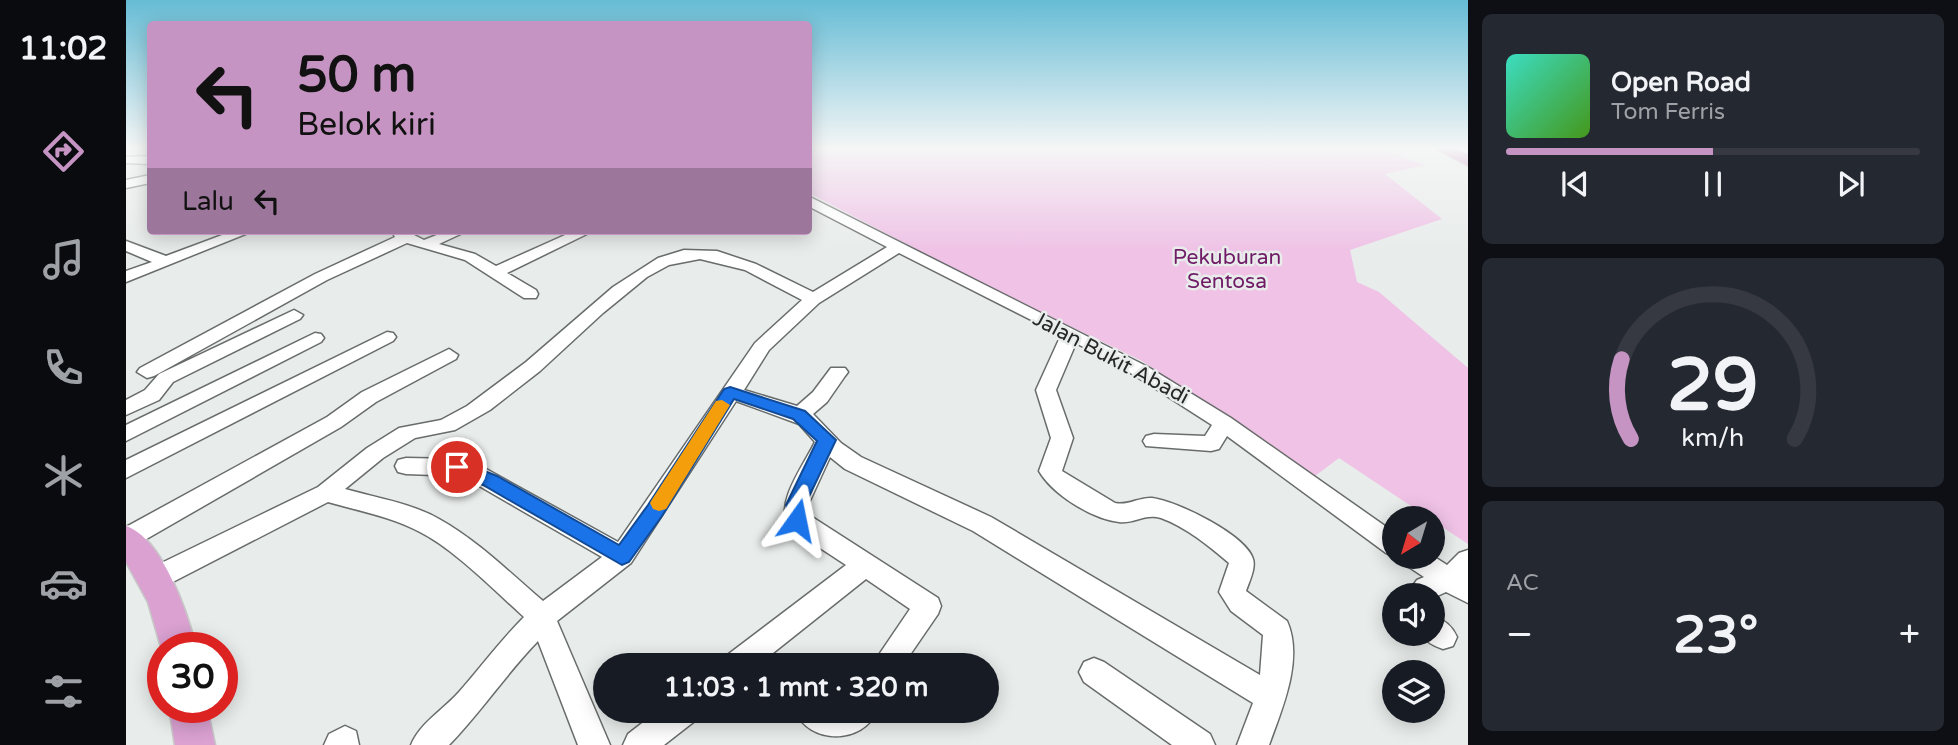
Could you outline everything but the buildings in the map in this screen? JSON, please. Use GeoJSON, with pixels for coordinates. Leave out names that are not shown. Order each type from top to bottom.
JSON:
{"type":"FeatureCollection","features":[{"type":"Feature","properties":{"kind":"main road"},"geometry":{"type":"LineString","coordinates":[[127,538],[156,578],[171,614],[175,632]]}},
{"type":"Feature","properties":{"kind":"main road"},"geometry":{"type":"LineString","coordinates":[[191,723],[195,745]]}},
{"type":"Feature","properties":{"kind":"street","name":"Jalan Bukit Abadi"},"geometry":{"type":"LineString","coordinates":[[812,202],[1142,371],[1224,424],[1382,537]]}},
{"type":"Feature","properties":{"kind":"street"},"geometry":{"type":"LineString","coordinates":[[126,277],[236,235]]}},
{"type":"Feature","properties":{"kind":"street"},"geometry":{"type":"LineString","coordinates":[[147,372],[398,235]]}},
{"type":"Feature","properties":{"kind":"street"},"geometry":{"type":"LineString","coordinates":[[402,235],[424,245],[470,257],[530,294]]}},
{"type":"Feature","properties":{"kind":"street"},"geometry":{"type":"LineString","coordinates":[[424,245],[450,235]]}},
{"type":"Feature","properties":{"kind":"street"},"geometry":{"type":"LineString","coordinates":[[496,272],[577,235]]}},
{"type":"Feature","properties":{"kind":"street"},"geometry":{"type":"LineString","coordinates":[[126,246],[166,262]]}},
{"type":"Feature","properties":{"kind":"street"},"geometry":{"type":"LineString","coordinates":[[427,745],[462,711],[503,658],[542,617],[622,556],[762,347],[813,299],[899,246]]}},
{"type":"Feature","properties":{"kind":"street"},"geometry":{"type":"LineString","coordinates":[[156,578],[326,493],[358,466],[407,433],[421,427],[445,426],[505,389],[651,266],[685,255],[720,256],[767,275],[813,299]]}},
{"type":"Feature","properties":{"kind":"street"},"geometry":{"type":"LineString","coordinates":[[126,408],[152,395],[166,378],[294,315]]}},
{"type":"Feature","properties":{"kind":"street"},"geometry":{"type":"LineString","coordinates":[[1071,333],[1046,390],[1062,438],[1050,471],[1054,477],[1112,512],[1125,514],[1154,507],[1183,518],[1240,557],[1242,563],[1232,592],[1237,602],[1263,617],[1277,630],[1279,645],[1271,698],[1253,745]]}},
{"type":"Feature","properties":{"kind":"street"},"geometry":{"type":"LineString","coordinates":[[126,470],[387,337]]}},
{"type":"Feature","properties":{"kind":"street"},"geometry":{"type":"LineString","coordinates":[[126,434],[315,338]]}},
{"type":"Feature","properties":{"kind":"street"},"geometry":{"type":"LineString","coordinates":[[127,538],[334,422],[369,397],[449,355]]}},
{"type":"Feature","properties":{"kind":"street"},"geometry":{"type":"LineString","coordinates":[[799,415],[820,397],[838,372]]}},
{"type":"Feature","properties":{"kind":"street"},"geometry":{"type":"LineString","coordinates":[[730,392],[799,415],[853,463],[982,524],[1064,576],[1271,698]]}},
{"type":"Feature","properties":{"kind":"street"},"geometry":{"type":"LineString","coordinates":[[1154,441],[1212,444],[1224,424]]}},
{"type":"Feature","properties":{"kind":"street"},"geometry":{"type":"LineString","coordinates":[[827,440],[794,512],[797,520],[928,607],[895,653]]}},
{"type":"Feature","properties":{"kind":"street"},"geometry":{"type":"LineString","coordinates":[[406,466],[457,467],[469,470],[622,556]]}},
{"type":"Feature","properties":{"kind":"street"},"geometry":{"type":"LineString","coordinates":[[326,493],[401,513],[431,526],[487,568],[542,617],[594,745]]}},
{"type":"Feature","properties":{"kind":"street"},"geometry":{"type":"LineString","coordinates":[[1433,569],[1458,585],[1468,560]]}},
{"type":"Feature","properties":{"kind":"street"},"geometry":{"type":"LineString","coordinates":[[753,653],[843,584],[864,564]]}},
{"type":"Feature","properties":{"kind":"street"},"geometry":{"type":"LineString","coordinates":[[1094,672],[1199,745]]}},
{"type":"Feature","properties":{"kind":"street"},"geometry":{"type":"LineString","coordinates":[[639,745],[668,723]]}},
{"type":"Feature","properties":{"kind":"street"},"geometry":{"type":"LineString","coordinates":[[827,723],[843,726],[851,723]]}},
{"type":"Feature","properties":{"kind":"green space","name":"Pekuburan Sentosa"},"geometry":{"type":"Polygon","coordinates":[[[812,182],[1395,182],[1442,219],[1350,250],[1357,282],[1379,292],[1468,368],[1468,544],[1446,530],[1446,506],[1411,506],[1339,458],[1315,476],[1142,361],[979,282],[812,195],[812,182]]]}},
{"type":"Feature","properties":{"kind":"slow traffic"},"geometry":{"type":"LineString","coordinates":[[659,503],[722,405]]}},
{"type":"Feature","properties":{"kind":"route"},"geometry":{"type":"LineString","coordinates":[[457,467],[490,481],[622,556],[655,510],[730,392],[799,415],[827,440],[796,505],[794,512],[797,520]]}}]}
